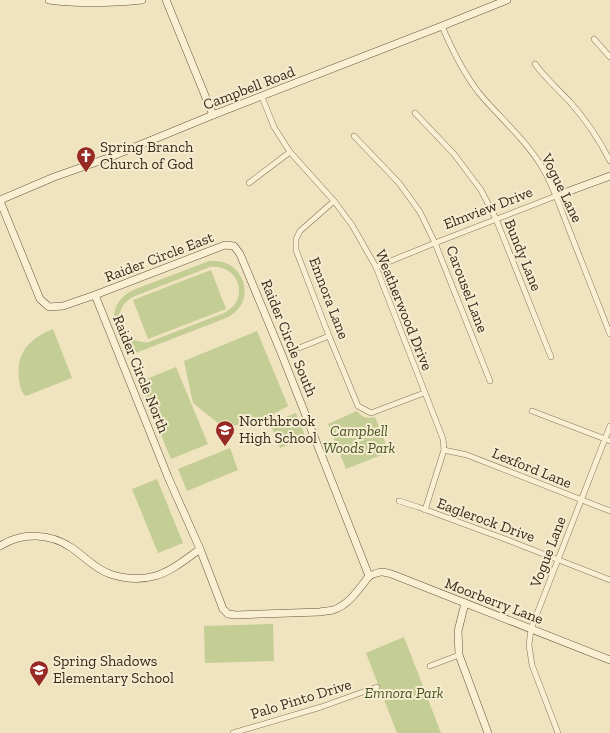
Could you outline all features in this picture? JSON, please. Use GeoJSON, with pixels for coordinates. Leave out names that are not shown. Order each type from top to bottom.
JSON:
{"type":"FeatureCollection","features":[{"type":"Feature","properties":{"kind":"street"},"geometry":{"type":"LineString","coordinates":[[49,0],[61,2],[112,2],[142,0]]}},
{"type":"Feature","properties":{"kind":"street"},"geometry":{"type":"LineString","coordinates":[[166,0],[213,116]]}},
{"type":"Feature","properties":{"kind":"street","name":"Campbell Road"},"geometry":{"type":"LineString","coordinates":[[0,201],[54,177],[108,158],[507,0]]}},
{"type":"Feature","properties":{"kind":"street","name":"Vogue Lane"},"geometry":{"type":"LineString","coordinates":[[442,26],[453,52],[467,76],[490,105],[512,128],[542,168],[556,196],[610,334]]}},
{"type":"Feature","properties":{"kind":"street"},"geometry":{"type":"LineString","coordinates":[[594,39],[610,57]]}},
{"type":"Feature","properties":{"kind":"street"},"geometry":{"type":"LineString","coordinates":[[535,64],[583,118],[604,148],[610,161]]}},
{"type":"Feature","properties":{"kind":"street","name":"Weatherwood Drive"},"geometry":{"type":"LineString","coordinates":[[262,97],[274,126],[290,152],[334,201],[352,225],[376,267],[443,439],[444,450],[425,510]]}},
{"type":"Feature","properties":{"kind":"street","name":"Bundy Lane"},"geometry":{"type":"LineString","coordinates":[[415,113],[454,154],[481,190],[496,219],[550,357]]}},
{"type":"Feature","properties":{"kind":"street","name":"Carousel Lane"},"geometry":{"type":"LineString","coordinates":[[354,136],[399,183],[420,212],[436,243],[490,381]]}},
{"type":"Feature","properties":{"kind":"street"},"geometry":{"type":"LineString","coordinates":[[249,183],[290,152]]}},
{"type":"Feature","properties":{"kind":"street","name":"Elmview Drive"},"geometry":{"type":"LineString","coordinates":[[376,267],[496,219],[610,176]]}},
{"type":"Feature","properties":{"kind":"street"},"geometry":{"type":"LineString","coordinates":[[0,201],[40,299],[48,307],[63,306],[95,295]]}},
{"type":"Feature","properties":{"kind":"street","name":"Emnora Lane"},"geometry":{"type":"LineString","coordinates":[[334,201],[300,231],[296,239],[296,250],[358,406],[371,413],[424,393]]}},
{"type":"Feature","properties":{"kind":"street","name":"Raider Circle East"},"geometry":{"type":"LineString","coordinates":[[95,295],[225,245],[234,246]]}},
{"type":"Feature","properties":{"kind":"street","name":"Raider Circle South"},"geometry":{"type":"LineString","coordinates":[[234,246],[240,254],[282,355],[369,576]]}},
{"type":"Feature","properties":{"kind":"street","name":"Raider Circle North"},"geometry":{"type":"LineString","coordinates":[[95,295],[165,470],[200,549],[223,609],[228,614],[236,615],[286,614],[333,610],[348,602],[369,576]]}},
{"type":"Feature","properties":{"kind":"street"},"geometry":{"type":"LineString","coordinates":[[298,348],[329,336]]}},
{"type":"Feature","properties":{"kind":"street"},"geometry":{"type":"LineString","coordinates":[[532,411],[608,440]]}},
{"type":"Feature","properties":{"kind":"street","name":"Vogue Lane"},"geometry":{"type":"LineString","coordinates":[[558,733],[532,665],[529,645],[531,629],[580,500],[608,440],[610,426]]}},
{"type":"Feature","properties":{"kind":"street","name":"Lexford Lane"},"geometry":{"type":"LineString","coordinates":[[444,450],[467,455],[610,511]]}},
{"type":"Feature","properties":{"kind":"street","name":"Eaglerock Drive"},"geometry":{"type":"LineString","coordinates":[[399,501],[610,580]]}},
{"type":"Feature","properties":{"kind":"street"},"geometry":{"type":"LineString","coordinates":[[0,546],[6,542],[25,536],[39,536],[60,541],[72,548],[95,566],[110,574],[136,579],[155,576],[172,569],[200,549]]}},
{"type":"Feature","properties":{"kind":"street","name":"Moorberry Lane"},"geometry":{"type":"LineString","coordinates":[[369,576],[385,572],[610,660]]}},
{"type":"Feature","properties":{"kind":"street"},"geometry":{"type":"LineString","coordinates":[[466,603],[458,631],[459,655],[488,733]]}},
{"type":"Feature","properties":{"kind":"street"},"geometry":{"type":"LineString","coordinates":[[430,666],[459,655]]}},
{"type":"Feature","properties":{"kind":"street","name":"Palo Pinto Drive"},"geometry":{"type":"LineString","coordinates":[[233,733],[320,707],[377,687]]}},
{"type":"Feature","properties":{"kind":"green space"},"geometry":{"type":"Polygon","coordinates":[[[209,261],[221,262],[231,266],[239,273],[245,292],[242,302],[236,311],[226,318],[133,354],[131,349],[136,347],[127,342],[120,335],[116,328],[114,319],[118,303],[124,296],[133,290],[209,261]],[[210,267],[135,296],[127,302],[122,309],[120,317],[124,332],[130,338],[149,342],[224,313],[232,307],[237,300],[239,292],[238,284],[234,276],[220,267],[210,267]]]}},
{"type":"Feature","properties":{"kind":"green space"},"geometry":{"type":"Polygon","coordinates":[[[211,270],[226,309],[148,339],[133,300],[211,270]]]}},
{"type":"Feature","properties":{"kind":"green space"},"geometry":{"type":"Polygon","coordinates":[[[53,329],[72,378],[26,396],[20,387],[19,380],[19,366],[22,355],[33,340],[53,329]]]}},
{"type":"Feature","properties":{"kind":"green space"},"geometry":{"type":"Polygon","coordinates":[[[257,331],[288,406],[250,427],[218,423],[193,403],[184,361],[257,331]]]}},
{"type":"Feature","properties":{"kind":"green space"},"geometry":{"type":"Polygon","coordinates":[[[176,367],[208,444],[171,459],[139,382],[176,367]]]}},
{"type":"Feature","properties":{"kind":"green space","name":"Campbell Woods Park"},"geometry":{"type":"Polygon","coordinates":[[[357,411],[365,417],[375,417],[389,452],[346,469],[328,424],[357,411]]]}},
{"type":"Feature","properties":{"kind":"green space"},"geometry":{"type":"Polygon","coordinates":[[[296,413],[306,438],[280,448],[270,423],[296,413]]]}},
{"type":"Feature","properties":{"kind":"green space"},"geometry":{"type":"Polygon","coordinates":[[[230,448],[238,470],[187,491],[178,469],[230,448]]]}},
{"type":"Feature","properties":{"kind":"green space"},"geometry":{"type":"Polygon","coordinates":[[[157,479],[183,543],[158,553],[132,489],[157,479]]]}},
{"type":"Feature","properties":{"kind":"green space"},"geometry":{"type":"Polygon","coordinates":[[[273,624],[274,661],[205,663],[204,626],[273,624]]]}},
{"type":"Feature","properties":{"kind":"green space","name":"Emnora Park"},"geometry":{"type":"Polygon","coordinates":[[[404,637],[441,733],[397,733],[366,653],[404,637]]]}},
{"type":"Feature","properties":{"kind":"place","name":"Spring Branch Church of God"},"geometry":{"type":"Point","coordinates":[86,173]}},
{"type":"Feature","properties":{"kind":"place","name":"Northbrook High School"},"geometry":{"type":"Point","coordinates":[225,447]}},
{"type":"Feature","properties":{"kind":"place","name":"Spring Shadows Elementary School"},"geometry":{"type":"Point","coordinates":[39,687]}}]}
